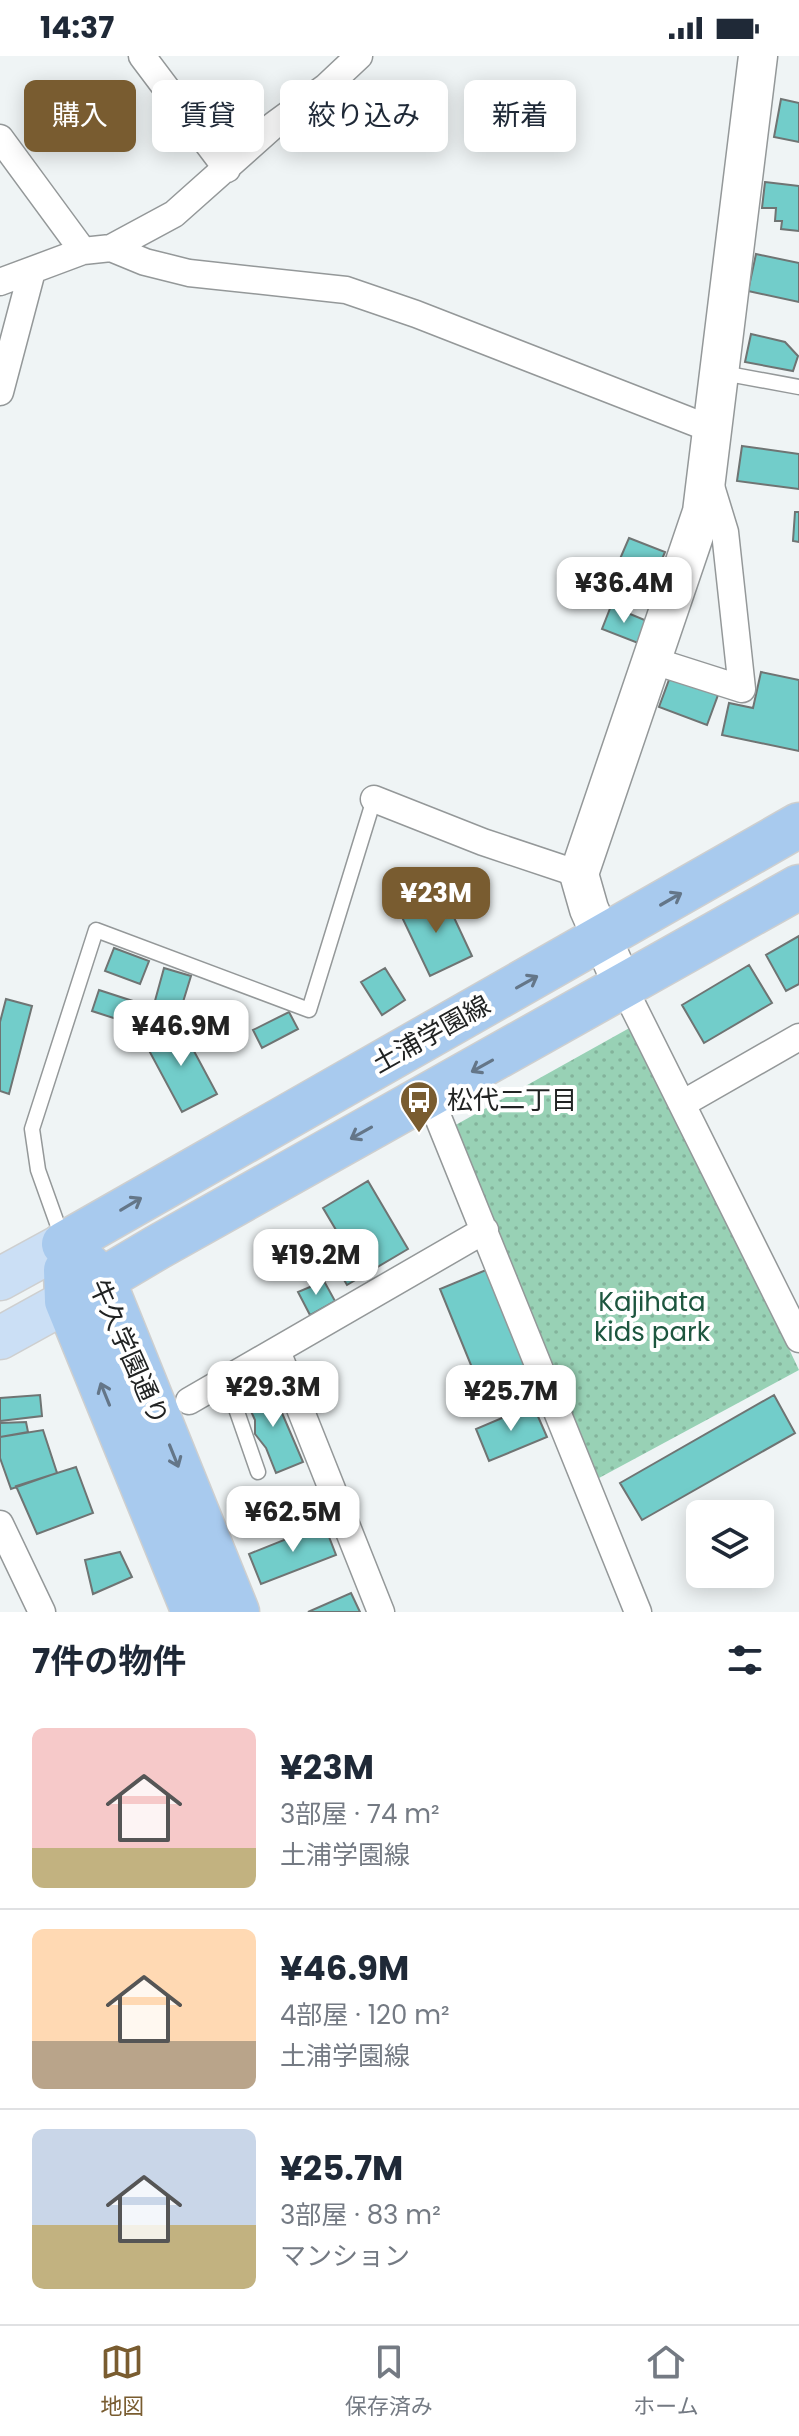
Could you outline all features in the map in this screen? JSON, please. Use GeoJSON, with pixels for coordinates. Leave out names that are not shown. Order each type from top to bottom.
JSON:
{"type":"FeatureCollection","features":[{"type":"Feature","properties":{"kind":"highway","name":"土浦学園線"},"geometry":{"type":"LineString","coordinates":[[64,1244],[799,825]]}},
{"type":"Feature","properties":{"kind":"highway","name":"土浦学園線"},"geometry":{"type":"LineString","coordinates":[[85,1290],[799,887]]}},
{"type":"Feature","properties":{"kind":"highway","name":"牛久学園通り"},"geometry":{"type":"LineString","coordinates":[[64,1244],[237,1612]]}},
{"type":"Feature","properties":{"kind":"highway","name":"牛久学園通り"},"geometry":{"type":"LineString","coordinates":[[85,1290],[194,1612]]}},
{"type":"Feature","properties":{"kind":"main road"},"geometry":{"type":"LineString","coordinates":[[0,1279],[64,1244]]}},
{"type":"Feature","properties":{"kind":"main road"},"geometry":{"type":"LineString","coordinates":[[0,1338],[85,1290]]}},
{"type":"Feature","properties":{"kind":"street"},"geometry":{"type":"LineString","coordinates":[[142,56],[227,169]]}},
{"type":"Feature","properties":{"kind":"street"},"geometry":{"type":"LineString","coordinates":[[0,282],[83,251],[111,248],[174,214],[274,125],[326,87],[359,56]]}},
{"type":"Feature","properties":{"kind":"street"},"geometry":{"type":"LineString","coordinates":[[758,56],[702,512],[579,874],[589,909],[624,988],[799,1339]]}},
{"type":"Feature","properties":{"kind":"street"},"geometry":{"type":"LineString","coordinates":[[0,138],[83,251]]}},
{"type":"Feature","properties":{"kind":"street"},"geometry":{"type":"LineString","coordinates":[[111,248],[145,262],[189,273],[346,290],[416,314],[711,429]]}},
{"type":"Feature","properties":{"kind":"street"},"geometry":{"type":"LineString","coordinates":[[0,392],[32,271]]}},
{"type":"Feature","properties":{"kind":"street"},"geometry":{"type":"LineString","coordinates":[[651,660],[742,689],[725,532],[706,472]]}},
{"type":"Feature","properties":{"kind":"street"},"geometry":{"type":"LineString","coordinates":[[374,799],[483,842],[579,874]]}},
{"type":"Feature","properties":{"kind":"street"},"geometry":{"type":"LineString","coordinates":[[682,1104],[799,1037]]}},
{"type":"Feature","properties":{"kind":"street"},"geometry":{"type":"LineString","coordinates":[[429,1095],[638,1612]]}},
{"type":"Feature","properties":{"kind":"street"},"geometry":{"type":"LineString","coordinates":[[189,1401],[485,1230]]}},
{"type":"Feature","properties":{"kind":"street"},"geometry":{"type":"LineString","coordinates":[[277,1351],[381,1612]]}},
{"type":"Feature","properties":{"kind":"street"},"geometry":{"type":"LineString","coordinates":[[0,1524],[42,1612]]}},
{"type":"Feature","properties":{"kind":"lane"},"geometry":{"type":"LineString","coordinates":[[718,372],[799,387]]}},
{"type":"Feature","properties":{"kind":"lane"},"geometry":{"type":"LineString","coordinates":[[64,1244],[38,1170],[32,1129],[96,930],[309,1010],[374,799]]}},
{"type":"Feature","properties":{"kind":"lane"},"geometry":{"type":"LineString","coordinates":[[226,1380],[258,1472]]}},
{"type":"Feature","properties":{"kind":"green space","name":"Kajihata kids park"},"geometry":{"type":"Polygon","coordinates":[[[633,1026],[799,1370],[599,1478],[452,1127],[633,1026]]]}},
{"type":"Feature","properties":{"kind":"building"},"geometry":{"type":"Polygon","coordinates":[[[781,99],[799,103],[799,142],[774,137],[781,99]]]}},
{"type":"Feature","properties":{"kind":"building"},"geometry":{"type":"Polygon","coordinates":[[[765,182],[799,186],[799,231],[781,229],[782,221],[775,221],[776,208],[762,208],[765,182]]]}},
{"type":"Feature","properties":{"kind":"building"},"geometry":{"type":"Polygon","coordinates":[[[756,254],[799,263],[799,302],[748,291],[756,254]]]}},
{"type":"Feature","properties":{"kind":"building"},"geometry":{"type":"Polygon","coordinates":[[[751,334],[785,342],[798,356],[793,371],[745,362],[751,334]]]}},
{"type":"Feature","properties":{"kind":"building"},"geometry":{"type":"Polygon","coordinates":[[[742,446],[799,454],[799,489],[737,481],[742,446]]]}},
{"type":"Feature","properties":{"kind":"building"},"geometry":{"type":"Polygon","coordinates":[[[795,512],[799,512],[799,542],[793,541],[795,512]]]}},
{"type":"Feature","properties":{"kind":"building"},"geometry":{"type":"Polygon","coordinates":[[[629,538],[665,552],[649,590],[613,575],[629,538]]]}},
{"type":"Feature","properties":{"kind":"building"},"geometry":{"type":"Polygon","coordinates":[[[611,606],[647,621],[638,643],[602,629],[611,606]]]}},
{"type":"Feature","properties":{"kind":"building"},"geometry":{"type":"Polygon","coordinates":[[[761,672],[799,680],[799,751],[722,735],[729,703],[753,708],[761,672]]]}},
{"type":"Feature","properties":{"kind":"building"},"geometry":{"type":"Polygon","coordinates":[[[670,677],[718,695],[707,725],[659,707],[670,677]]]}},
{"type":"Feature","properties":{"kind":"building"},"geometry":{"type":"Polygon","coordinates":[[[443,894],[472,956],[430,976],[400,913],[443,894]]]}},
{"type":"Feature","properties":{"kind":"building"},"geometry":{"type":"Polygon","coordinates":[[[799,936],[799,984],[786,991],[766,955],[799,936]]]}},
{"type":"Feature","properties":{"kind":"building"},"geometry":{"type":"Polygon","coordinates":[[[114,948],[149,961],[140,984],[105,971],[114,948]]]}},
{"type":"Feature","properties":{"kind":"building"},"geometry":{"type":"Polygon","coordinates":[[[749,965],[772,1003],[704,1043],[682,1005],[749,965]]]}},
{"type":"Feature","properties":{"kind":"building"},"geometry":{"type":"Polygon","coordinates":[[[164,968],[191,976],[179,1015],[153,1008],[164,968]]]}},
{"type":"Feature","properties":{"kind":"building"},"geometry":{"type":"Polygon","coordinates":[[[385,968],[405,1000],[382,1015],[361,982],[385,968]]]}},
{"type":"Feature","properties":{"kind":"building"},"geometry":{"type":"Polygon","coordinates":[[[99,990],[142,1004],[135,1025],[92,1011],[99,990]]]}},
{"type":"Feature","properties":{"kind":"building"},"geometry":{"type":"Polygon","coordinates":[[[6,999],[32,1006],[9,1094],[0,1091],[0,1022],[6,999]]]}},
{"type":"Feature","properties":{"kind":"building"},"geometry":{"type":"Polygon","coordinates":[[[289,1012],[298,1029],[262,1048],[253,1030],[289,1012]]]}},
{"type":"Feature","properties":{"kind":"building"},"geometry":{"type":"Polygon","coordinates":[[[180,1025],[217,1094],[182,1112],[145,1043],[180,1025]]]}},
{"type":"Feature","properties":{"kind":"building"},"geometry":{"type":"Polygon","coordinates":[[[368,1181],[408,1249],[347,1285],[320,1239],[336,1230],[323,1208],[368,1181]]]}},
{"type":"Feature","properties":{"kind":"building"},"geometry":{"type":"Polygon","coordinates":[[[486,1270],[535,1388],[488,1407],[440,1289],[486,1270]]]}},
{"type":"Feature","properties":{"kind":"building"},"geometry":{"type":"Polygon","coordinates":[[[324,1281],[335,1301],[310,1315],[298,1292],[324,1281]]]}},
{"type":"Feature","properties":{"kind":"building"},"geometry":{"type":"Polygon","coordinates":[[[270,1385],[303,1462],[276,1473],[266,1448],[255,1434],[255,1420],[244,1396],[270,1385]]]}},
{"type":"Feature","properties":{"kind":"building"},"geometry":{"type":"Polygon","coordinates":[[[40,1395],[42,1416],[0,1421],[0,1398],[40,1395]]]}},
{"type":"Feature","properties":{"kind":"building"},"geometry":{"type":"Polygon","coordinates":[[[774,1395],[795,1433],[642,1520],[620,1483],[774,1395]]]}},
{"type":"Feature","properties":{"kind":"building"},"geometry":{"type":"Polygon","coordinates":[[[533,1405],[547,1437],[489,1461],[476,1429],[533,1405]]]}},
{"type":"Feature","properties":{"kind":"building"},"geometry":{"type":"Polygon","coordinates":[[[26,1422],[28,1432],[0,1437],[0,1423],[26,1422]]]}},
{"type":"Feature","properties":{"kind":"building"},"geometry":{"type":"Polygon","coordinates":[[[43,1430],[57,1473],[11,1489],[0,1458],[0,1437],[43,1430]]]}},
{"type":"Feature","properties":{"kind":"building"},"geometry":{"type":"Polygon","coordinates":[[[76,1467],[93,1513],[37,1534],[16,1486],[76,1467]]]}},
{"type":"Feature","properties":{"kind":"building"},"geometry":{"type":"Polygon","coordinates":[[[324,1524],[336,1555],[261,1584],[249,1554],[324,1524]]]}},
{"type":"Feature","properties":{"kind":"building"},"geometry":{"type":"Polygon","coordinates":[[[120,1552],[132,1577],[93,1594],[85,1560],[120,1552]]]}},
{"type":"Feature","properties":{"kind":"building"},"geometry":{"type":"Polygon","coordinates":[[[351,1593],[360,1612],[308,1612],[351,1593]]]}},
{"type":"Feature","properties":{"kind":"place","name":"松代二丁目"},"geometry":{"type":"Point","coordinates":[419,1134]}}]}
